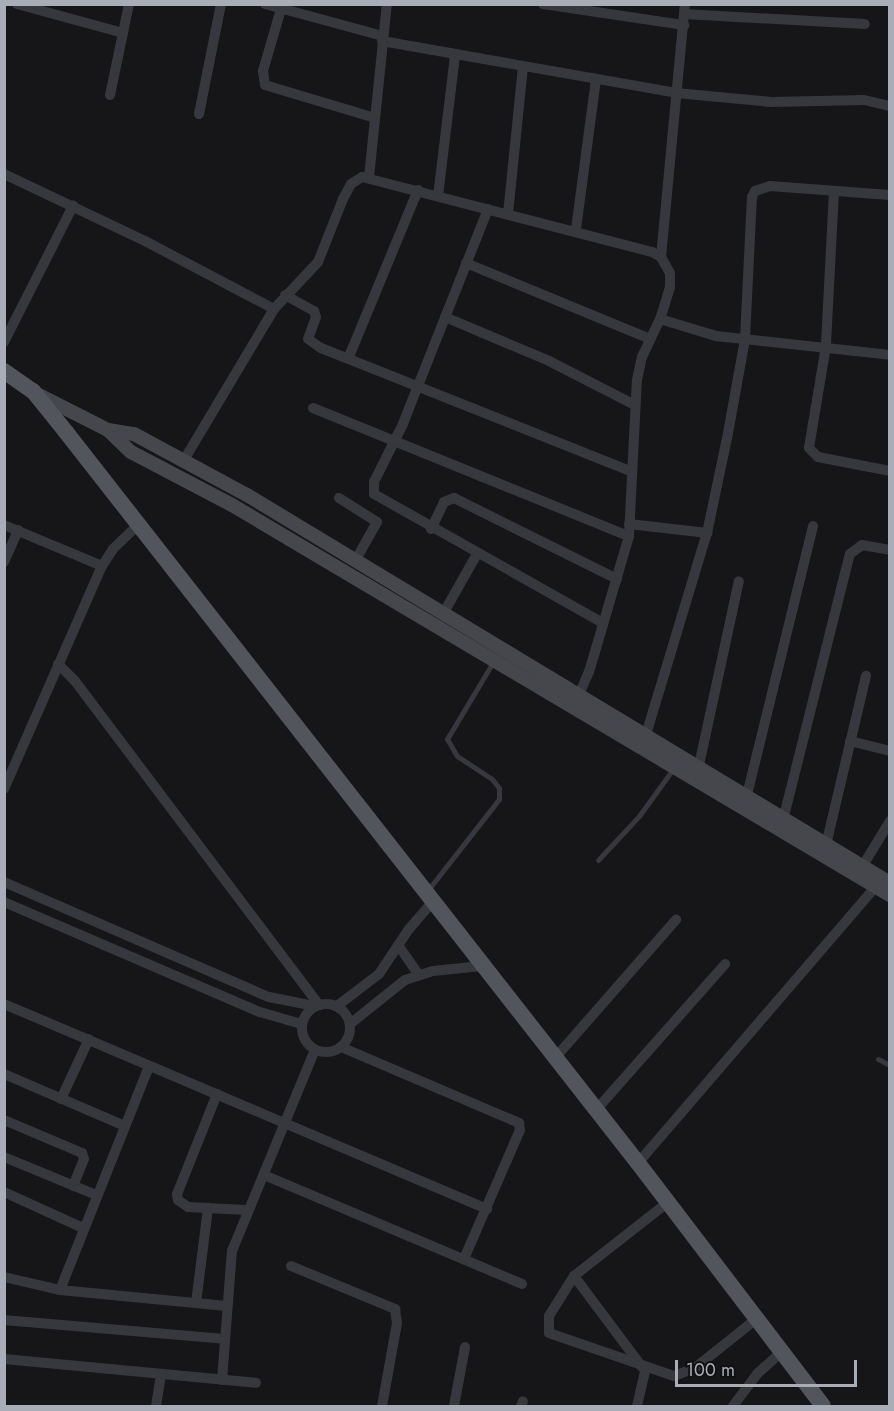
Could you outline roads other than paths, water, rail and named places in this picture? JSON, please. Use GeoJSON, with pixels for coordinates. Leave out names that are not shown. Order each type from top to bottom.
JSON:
{"type":"FeatureCollection","features":[{"type":"Feature","properties":{"kind":"main road"},"geometry":{"type":"LineString","coordinates":[[4,371],[33,391],[638,1163],[823,1407]]}},
{"type":"Feature","properties":{"kind":"street"},"geometry":{"type":"LineString","coordinates":[[17,4],[54,9],[123,33]]}},
{"type":"Feature","properties":{"kind":"street"},"geometry":{"type":"LineString","coordinates":[[110,95],[129,4]]}},
{"type":"Feature","properties":{"kind":"street"},"geometry":{"type":"LineString","coordinates":[[199,114],[221,4]]}},
{"type":"Feature","properties":{"kind":"street"},"geometry":{"type":"LineString","coordinates":[[265,4],[383,39],[455,55],[596,80],[676,93],[772,102],[864,100],[890,106]]}},
{"type":"Feature","properties":{"kind":"street"},"geometry":{"type":"LineString","coordinates":[[369,177],[387,4]]}},
{"type":"Feature","properties":{"kind":"street"},"geometry":{"type":"LineString","coordinates":[[543,4],[684,15],[865,24]]}},
{"type":"Feature","properties":{"kind":"street"},"geometry":{"type":"LineString","coordinates":[[281,9],[263,71],[265,85],[375,118]]}},
{"type":"Feature","properties":{"kind":"street"},"geometry":{"type":"LineString","coordinates":[[575,702],[603,623],[629,536],[630,471],[637,380],[670,287],[670,273],[661,257],[684,15]]}},
{"type":"Feature","properties":{"kind":"street"},"geometry":{"type":"LineString","coordinates":[[438,196],[455,55]]}},
{"type":"Feature","properties":{"kind":"street"},"geometry":{"type":"LineString","coordinates":[[508,214],[523,67]]}},
{"type":"Feature","properties":{"kind":"street"},"geometry":{"type":"LineString","coordinates":[[576,229],[596,80]]}},
{"type":"Feature","properties":{"kind":"street"},"geometry":{"type":"LineString","coordinates":[[4,174],[73,206],[274,309]]}},
{"type":"Feature","properties":{"kind":"street"},"geometry":{"type":"LineString","coordinates":[[184,460],[274,309],[318,262],[351,184],[356,179],[369,177],[488,209],[576,229],[661,257]]}},
{"type":"Feature","properties":{"kind":"street"},"geometry":{"type":"LineString","coordinates":[[645,738],[707,533],[745,339],[749,216],[755,191],[770,186],[890,195]]}},
{"type":"Feature","properties":{"kind":"street"},"geometry":{"type":"LineString","coordinates":[[348,359],[418,190]]}},
{"type":"Feature","properties":{"kind":"street"},"geometry":{"type":"LineString","coordinates":[[834,191],[826,346],[809,448],[818,458],[890,471]]}},
{"type":"Feature","properties":{"kind":"street"},"geometry":{"type":"LineString","coordinates":[[4,342],[73,206]]}},
{"type":"Feature","properties":{"kind":"street"},"geometry":{"type":"LineString","coordinates":[[488,209],[417,387],[374,482],[374,494],[431,529],[603,623]]}},
{"type":"Feature","properties":{"kind":"street"},"geometry":{"type":"LineString","coordinates":[[466,263],[650,339]]}},
{"type":"Feature","properties":{"kind":"street"},"geometry":{"type":"LineString","coordinates":[[285,295],[314,311],[316,317],[308,339],[311,343],[630,471]]}},
{"type":"Feature","properties":{"kind":"street"},"geometry":{"type":"LineString","coordinates":[[445,317],[549,361],[635,405]]}},
{"type":"Feature","properties":{"kind":"street"},"geometry":{"type":"LineString","coordinates":[[660,319],[716,336],[826,346],[890,355]]}},
{"type":"Feature","properties":{"kind":"street"},"geometry":{"type":"LineString","coordinates":[[33,391],[108,430],[131,452],[232,505],[494,660],[645,738],[890,883]]}},
{"type":"Feature","properties":{"kind":"street"},"geometry":{"type":"LineString","coordinates":[[314,408],[629,536]]}},
{"type":"Feature","properties":{"kind":"street"},"geometry":{"type":"LineString","coordinates":[[108,430],[134,434],[184,460],[355,561],[443,614],[675,767],[890,895]]}},
{"type":"Feature","properties":{"kind":"street"},"geometry":{"type":"LineString","coordinates":[[339,498],[377,522],[355,561]]}},
{"type":"Feature","properties":{"kind":"street"},"geometry":{"type":"LineString","coordinates":[[431,529],[444,502],[454,498],[617,579]]}},
{"type":"Feature","properties":{"kind":"street"},"geometry":{"type":"LineString","coordinates":[[629,524],[707,533]]}},
{"type":"Feature","properties":{"kind":"street"},"geometry":{"type":"LineString","coordinates":[[4,525],[102,566]]}},
{"type":"Feature","properties":{"kind":"street"},"geometry":{"type":"LineString","coordinates":[[4,789],[102,566],[113,549],[138,525]]}},
{"type":"Feature","properties":{"kind":"street"},"geometry":{"type":"LineString","coordinates":[[746,798],[813,526]]}},
{"type":"Feature","properties":{"kind":"street"},"geometry":{"type":"LineString","coordinates":[[4,562],[18,530]]}},
{"type":"Feature","properties":{"kind":"street"},"geometry":{"type":"LineString","coordinates":[[783,820],[850,554],[861,545],[890,550]]}},
{"type":"Feature","properties":{"kind":"street"},"geometry":{"type":"LineString","coordinates":[[443,614],[477,554]]}},
{"type":"Feature","properties":{"kind":"street"},"geometry":{"type":"LineString","coordinates":[[698,770],[739,581]]}},
{"type":"Feature","properties":{"kind":"street"},"geometry":{"type":"LineString","coordinates":[[58,664],[75,681],[317,1006]]}},
{"type":"Feature","properties":{"kind":"street"},"geometry":{"type":"LineString","coordinates":[[826,845],[866,676]]}},
{"type":"Feature","properties":{"kind":"street"},"geometry":{"type":"LineString","coordinates":[[850,741],[890,751]]}},
{"type":"Feature","properties":{"kind":"street"},"geometry":{"type":"LineString","coordinates":[[862,867],[890,821]]}},
{"type":"Feature","properties":{"kind":"street"},"geometry":{"type":"LineString","coordinates":[[4,882],[269,997],[317,1006],[337,1006],[379,974],[429,899]]}},
{"type":"Feature","properties":{"kind":"street"},"geometry":{"type":"LineString","coordinates":[[638,1163],[875,886]]}},
{"type":"Feature","properties":{"kind":"street"},"geometry":{"type":"LineString","coordinates":[[4,902],[260,1012],[302,1024]]}},
{"type":"Feature","properties":{"kind":"street"},"geometry":{"type":"LineString","coordinates":[[555,1058],[676,920]]}},
{"type":"Feature","properties":{"kind":"street"},"geometry":{"type":"LineString","coordinates":[[398,945],[419,975]]}},
{"type":"Feature","properties":{"kind":"street"},"geometry":{"type":"LineString","coordinates":[[596,1110],[724,964]]}},
{"type":"Feature","properties":{"kind":"street"},"geometry":{"type":"LineString","coordinates":[[317,1006],[302,1024],[304,1039],[315,1050],[330,1052],[341,1047],[348,1039],[350,1024],[391,988],[419,975],[482,966]]}},
{"type":"Feature","properties":{"kind":"street"},"geometry":{"type":"LineString","coordinates":[[4,1005],[487,1209]]}},
{"type":"Feature","properties":{"kind":"street"},"geometry":{"type":"LineString","coordinates":[[337,1006],[350,1024]]}},
{"type":"Feature","properties":{"kind":"street"},"geometry":{"type":"LineString","coordinates":[[61,1099],[89,1040]]}},
{"type":"Feature","properties":{"kind":"street"},"geometry":{"type":"LineString","coordinates":[[341,1047],[519,1123],[520,1130],[464,1259]]}},
{"type":"Feature","properties":{"kind":"street"},"geometry":{"type":"LineString","coordinates":[[222,1380],[232,1251],[246,1210],[264,1175],[315,1050]]}},
{"type":"Feature","properties":{"kind":"street"},"geometry":{"type":"LineString","coordinates":[[60,1290],[149,1066]]}},
{"type":"Feature","properties":{"kind":"street"},"geometry":{"type":"LineString","coordinates":[[4,1074],[125,1126]]}},
{"type":"Feature","properties":{"kind":"street"},"geometry":{"type":"LineString","coordinates":[[217,1094],[177,1194],[182,1205],[246,1210]]}},
{"type":"Feature","properties":{"kind":"street"},"geometry":{"type":"LineString","coordinates":[[4,1120],[82,1153],[84,1159],[73,1186]]}},
{"type":"Feature","properties":{"kind":"street"},"geometry":{"type":"LineString","coordinates":[[4,1156],[96,1195]]}},
{"type":"Feature","properties":{"kind":"street"},"geometry":{"type":"LineString","coordinates":[[264,1175],[522,1284]]}},
{"type":"Feature","properties":{"kind":"street"},"geometry":{"type":"LineString","coordinates":[[4,1192],[83,1228]]}},
{"type":"Feature","properties":{"kind":"street"},"geometry":{"type":"LineString","coordinates":[[668,1203],[574,1276],[549,1316],[549,1333],[644,1368],[664,1374],[684,1374],[755,1320]]}},
{"type":"Feature","properties":{"kind":"street"},"geometry":{"type":"LineString","coordinates":[[196,1303],[208,1208]]}},
{"type":"Feature","properties":{"kind":"street"},"geometry":{"type":"LineString","coordinates":[[291,1266],[394,1309],[397,1323],[382,1407]]}},
{"type":"Feature","properties":{"kind":"street"},"geometry":{"type":"LineString","coordinates":[[574,1276],[644,1368],[637,1407]]}},
{"type":"Feature","properties":{"kind":"street"},"geometry":{"type":"LineString","coordinates":[[4,1277],[60,1290],[226,1306]]}},
{"type":"Feature","properties":{"kind":"street"},"geometry":{"type":"LineString","coordinates":[[4,1320],[224,1339]]}},
{"type":"Feature","properties":{"kind":"street"},"geometry":{"type":"LineString","coordinates":[[454,1407],[465,1347]]}},
{"type":"Feature","properties":{"kind":"street"},"geometry":{"type":"LineString","coordinates":[[733,1407],[758,1372],[780,1353]]}},
{"type":"Feature","properties":{"kind":"street"},"geometry":{"type":"LineString","coordinates":[[4,1359],[256,1383]]}},
{"type":"Feature","properties":{"kind":"street"},"geometry":{"type":"LineString","coordinates":[[156,1407],[161,1374]]}},
{"type":"Feature","properties":{"kind":"lane"},"geometry":{"type":"LineString","coordinates":[[429,899],[499,799],[499,788],[492,779],[457,756],[447,739],[494,660]]}},
{"type":"Feature","properties":{"kind":"lane"},"geometry":{"type":"LineString","coordinates":[[598,860],[639,816],[675,767]]}},
{"type":"Feature","properties":{"kind":"lane"},"geometry":{"type":"LineString","coordinates":[[878,1059],[890,1065]]}}]}
